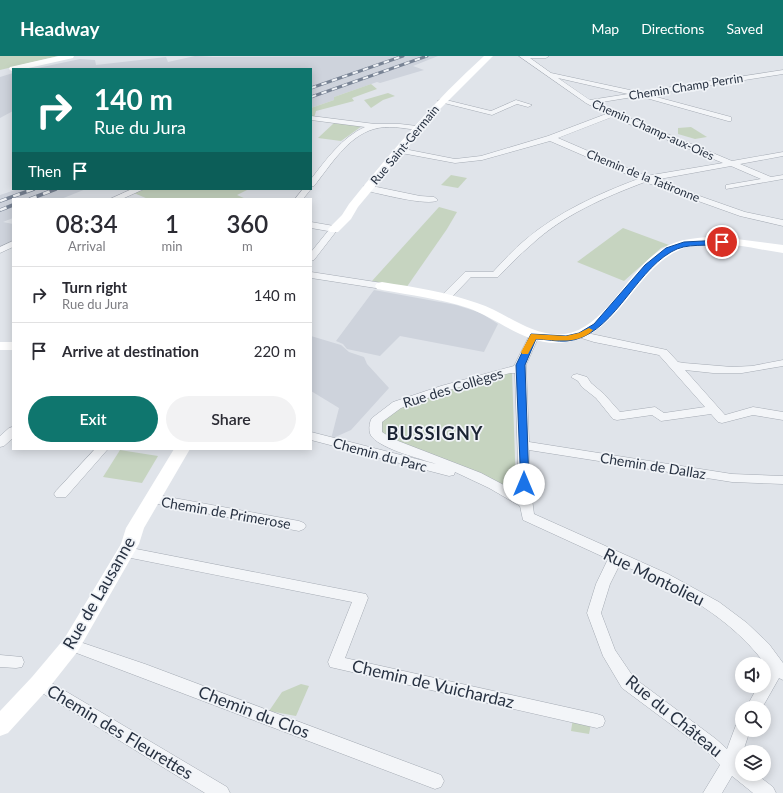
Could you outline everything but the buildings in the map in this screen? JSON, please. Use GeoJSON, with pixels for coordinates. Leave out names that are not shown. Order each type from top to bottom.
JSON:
{"type":"FeatureCollection","features":[{"type":"Feature","properties":{"kind":"street"},"geometry":{"type":"LineString","coordinates":[[19,68],[70,56]]}},
{"type":"Feature","properties":{"kind":"street","name":"Rue Saint-Germain"},"geometry":{"type":"LineString","coordinates":[[312,257],[334,229],[346,217],[367,188],[417,128],[469,73],[489,56]]}},
{"type":"Feature","properties":{"kind":"street"},"geometry":{"type":"LineString","coordinates":[[523,56],[546,56]]}},
{"type":"Feature","properties":{"kind":"street","name":"Chemin Champ-aux-Oies"},"geometry":{"type":"LineString","coordinates":[[523,56],[588,102],[613,114],[769,179]]}},
{"type":"Feature","properties":{"kind":"street","name":"Chemin Champ Perrin"},"geometry":{"type":"LineString","coordinates":[[588,102],[783,72]]}},
{"type":"Feature","properties":{"kind":"street"},"geometry":{"type":"LineString","coordinates":[[547,74],[639,94],[728,119]]}},
{"type":"Feature","properties":{"kind":"street","name":"Rue Saint-Germain"},"geometry":{"type":"LineString","coordinates":[[442,101],[492,113],[516,102],[528,105]]}},
{"type":"Feature","properties":{"kind":"street"},"geometry":{"type":"LineString","coordinates":[[399,150],[459,161],[482,158],[551,138],[613,114]]}},
{"type":"Feature","properties":{"kind":"street"},"geometry":{"type":"LineString","coordinates":[[312,118],[376,126],[417,128]]}},
{"type":"Feature","properties":{"kind":"street"},"geometry":{"type":"LineString","coordinates":[[312,183],[350,141],[362,132],[376,126]]}},
{"type":"Feature","properties":{"kind":"street","name":"Chemin de la Tatironne"},"geometry":{"type":"LineString","coordinates":[[551,138],[646,179],[730,210],[783,223]]}},
{"type":"Feature","properties":{"kind":"street"},"geometry":{"type":"LineString","coordinates":[[445,298],[468,274],[495,275],[528,242],[556,221],[596,199],[646,179],[783,154]]}},
{"type":"Feature","properties":{"kind":"street"},"geometry":{"type":"LineString","coordinates":[[312,169],[322,170]]}},
{"type":"Feature","properties":{"kind":"street"},"geometry":{"type":"LineString","coordinates":[[729,187],[783,177]]}},
{"type":"Feature","properties":{"kind":"street","name":"Rue Saint-Germain"},"geometry":{"type":"LineString","coordinates":[[367,188],[420,199],[434,200]]}},
{"type":"Feature","properties":{"kind":"street"},"geometry":{"type":"LineString","coordinates":[[116,198],[137,190]]}},
{"type":"Feature","properties":{"kind":"street"},"geometry":{"type":"LineString","coordinates":[[300,198],[306,190]]}},
{"type":"Feature","properties":{"kind":"street"},"geometry":{"type":"LineString","coordinates":[[128,193],[139,198]]}},
{"type":"Feature","properties":{"kind":"street"},"geometry":{"type":"LineString","coordinates":[[312,225],[334,229]]}},
{"type":"Feature","properties":{"kind":"street"},"geometry":{"type":"LineString","coordinates":[[312,275],[445,298],[486,310],[534,336],[566,338],[582,335],[596,326],[648,267],[668,250],[684,244],[714,242],[735,242],[783,249]]}},
{"type":"Feature","properties":{"kind":"street"},"geometry":{"type":"LineString","coordinates":[[0,250],[12,244]]}},
{"type":"Feature","properties":{"kind":"street"},"geometry":{"type":"LineString","coordinates":[[582,335],[594,339],[664,352],[722,419],[753,411],[783,416]]}},
{"type":"Feature","properties":{"kind":"street"},"geometry":{"type":"LineString","coordinates":[[527,510],[521,369],[525,351],[534,336]]}},
{"type":"Feature","properties":{"kind":"street"},"geometry":{"type":"LineString","coordinates":[[0,346],[12,346]]}},
{"type":"Feature","properties":{"kind":"street"},"geometry":{"type":"LineString","coordinates":[[674,365],[728,371],[754,369],[777,363],[783,363]]}},
{"type":"Feature","properties":{"kind":"street","name":"Rue des Collèges"},"geometry":{"type":"LineString","coordinates":[[521,369],[509,370],[444,388],[397,405],[376,421],[376,434],[389,442],[489,482],[510,492],[527,510]]}},
{"type":"Feature","properties":{"kind":"street"},"geometry":{"type":"LineString","coordinates":[[577,377],[583,379],[586,386],[600,396],[617,416],[655,412],[661,417],[714,410]]}},
{"type":"Feature","properties":{"kind":"street"},"geometry":{"type":"LineString","coordinates":[[0,443],[12,432]]}},
{"type":"Feature","properties":{"kind":"street","name":"Chemin du Parc"},"geometry":{"type":"LineString","coordinates":[[312,436],[449,472]]}},
{"type":"Feature","properties":{"kind":"street","name":"Chemin de Dallaz"},"geometry":{"type":"LineString","coordinates":[[524,445],[732,478],[783,480]]}},
{"type":"Feature","properties":{"kind":"street"},"geometry":{"type":"LineString","coordinates":[[61,494],[101,450]]}},
{"type":"Feature","properties":{"kind":"street","name":"Rue de Lausanne"},"geometry":{"type":"LineString","coordinates":[[0,726],[40,683],[72,645],[126,552],[134,536],[135,528],[181,450]]}},
{"type":"Feature","properties":{"kind":"street","name":"Chemin de Primerose"},"geometry":{"type":"LineString","coordinates":[[152,499],[299,526]]}},
{"type":"Feature","properties":{"kind":"street","name":"Rue Montolieu"},"geometry":{"type":"LineString","coordinates":[[527,510],[616,557],[672,581],[707,601],[738,624],[762,646],[779,670]]}},
{"type":"Feature","properties":{"kind":"street","name":"Chemin de Vuichardaz"},"geometry":{"type":"LineString","coordinates":[[126,552],[361,598],[336,662],[596,722]]}},
{"type":"Feature","properties":{"kind":"street","name":"Rue du Château"},"geometry":{"type":"LineString","coordinates":[[616,557],[603,584],[594,613],[608,652],[628,683],[718,751],[735,768]]}},
{"type":"Feature","properties":{"kind":"street","name":"Chemin du Clos"},"geometry":{"type":"LineString","coordinates":[[72,645],[436,781]]}},
{"type":"Feature","properties":{"kind":"street"},"geometry":{"type":"LineString","coordinates":[[0,661],[16,662]]}},
{"type":"Feature","properties":{"kind":"street"},"geometry":{"type":"LineString","coordinates":[[759,701],[779,670]]}},
{"type":"Feature","properties":{"kind":"street","name":"Chemin des Fleurettes"},"geometry":{"type":"LineString","coordinates":[[40,683],[221,793]]}},
{"type":"Feature","properties":{"kind":"street"},"geometry":{"type":"LineString","coordinates":[[712,793],[735,774]]}},
{"type":"Feature","properties":{"kind":"street","name":"Rue du Château"},"geometry":{"type":"LineString","coordinates":[[751,781],[767,793]]}},
{"type":"Feature","properties":{"kind":"shaded area"},"geometry":{"type":"Polygon","coordinates":[[[195,56],[438,56],[413,66],[424,70],[380,83],[377,82],[334,97],[334,100],[312,108],[312,68],[38,68],[80,59],[95,60],[96,65],[166,57],[168,62],[195,56]]]}},
{"type":"Feature","properties":{"kind":"shaded area"},"geometry":{"type":"Polygon","coordinates":[[[12,73],[12,112],[0,118],[0,77],[12,73]]]}},
{"type":"Feature","properties":{"kind":"shaded area"},"geometry":{"type":"Polygon","coordinates":[[[15,190],[84,190],[64,198],[12,198],[12,218],[3,222],[12,224],[12,242],[0,248],[0,195],[15,190]]]}},
{"type":"Feature","properties":{"kind":"shaded area"},"geometry":{"type":"Polygon","coordinates":[[[374,290],[456,305],[481,313],[498,324],[484,352],[400,336],[380,356],[347,349],[343,344],[336,341],[374,290]]]}},
{"type":"Feature","properties":{"kind":"shaded area"},"geometry":{"type":"Polygon","coordinates":[[[312,336],[341,345],[349,352],[364,357],[367,364],[389,388],[351,430],[331,439],[339,408],[312,392],[312,336]]]}},
{"type":"Feature","properties":{"kind":"green space"},"geometry":{"type":"Polygon","coordinates":[[[0,56],[58,56],[0,70],[0,56]]]}},
{"type":"Feature","properties":{"kind":"green space"},"geometry":{"type":"Polygon","coordinates":[[[371,84],[377,89],[352,98],[354,101],[316,111],[314,118],[312,119],[312,108],[334,100],[334,97],[371,84]]]}},
{"type":"Feature","properties":{"kind":"green space"},"geometry":{"type":"Polygon","coordinates":[[[388,93],[395,96],[383,100],[371,108],[364,100],[388,93]]]}},
{"type":"Feature","properties":{"kind":"green space"},"geometry":{"type":"Polygon","coordinates":[[[334,123],[362,126],[341,141],[318,138],[334,123]]]}},
{"type":"Feature","properties":{"kind":"green space"},"geometry":{"type":"Polygon","coordinates":[[[691,127],[707,137],[695,139],[678,134],[678,128],[691,127]]]}},
{"type":"Feature","properties":{"kind":"green space"},"geometry":{"type":"Polygon","coordinates":[[[451,175],[467,178],[458,188],[441,185],[451,175]]]}},
{"type":"Feature","properties":{"kind":"green space"},"geometry":{"type":"Polygon","coordinates":[[[142,190],[247,190],[237,195],[244,198],[146,198],[134,193],[142,190]]]}},
{"type":"Feature","properties":{"kind":"green space"},"geometry":{"type":"Polygon","coordinates":[[[439,207],[457,212],[406,288],[372,281],[439,207]]]}},
{"type":"Feature","properties":{"kind":"green space"},"geometry":{"type":"Polygon","coordinates":[[[623,228],[669,245],[661,248],[624,281],[577,262],[623,228]]]}},
{"type":"Feature","properties":{"kind":"green space"},"geometry":{"type":"Polygon","coordinates":[[[512,372],[516,487],[510,492],[382,434],[379,426],[388,416],[403,407],[420,399],[460,385],[512,372]]]}},
{"type":"Feature","properties":{"kind":"green space"},"geometry":{"type":"Polygon","coordinates":[[[120,450],[158,456],[142,483],[103,477],[120,450]]]}},
{"type":"Feature","properties":{"kind":"green space"},"geometry":{"type":"Polygon","coordinates":[[[301,684],[309,686],[296,716],[269,711],[282,692],[301,684]]]}},
{"type":"Feature","properties":{"kind":"green space"},"geometry":{"type":"Polygon","coordinates":[[[574,712],[592,719],[589,734],[571,731],[574,712]]]}},
{"type":"Feature","properties":{"kind":"railway"},"geometry":{"type":"LineString","coordinates":[[312,88],[403,56]]}},
{"type":"Feature","properties":{"kind":"railway"},"geometry":{"type":"LineString","coordinates":[[312,97],[427,56]]}},
{"type":"Feature","properties":{"kind":"railway"},"geometry":{"type":"LineString","coordinates":[[0,201],[31,190]]}},
{"type":"Feature","properties":{"kind":"railway"},"geometry":{"type":"LineString","coordinates":[[33,198],[53,190]]}},
{"type":"Feature","properties":{"kind":"railway"},"geometry":{"type":"LineString","coordinates":[[0,210],[12,205]]}},
{"type":"Feature","properties":{"kind":"slow traffic"},"geometry":{"type":"LineString","coordinates":[[525,352],[529,342],[534,336],[566,338],[582,335],[589,330]]}},
{"type":"Feature","properties":{"kind":"district","name":"BUSSIGNY"},"geometry":{"type":"Point","coordinates":[435,434]}},
{"type":"Feature","properties":{"kind":"route"},"geometry":{"type":"LineString","coordinates":[[524,484],[524,445],[520,365],[529,342],[534,336],[566,338],[582,335],[596,326],[648,267],[668,250],[684,244],[722,242]]}}]}
